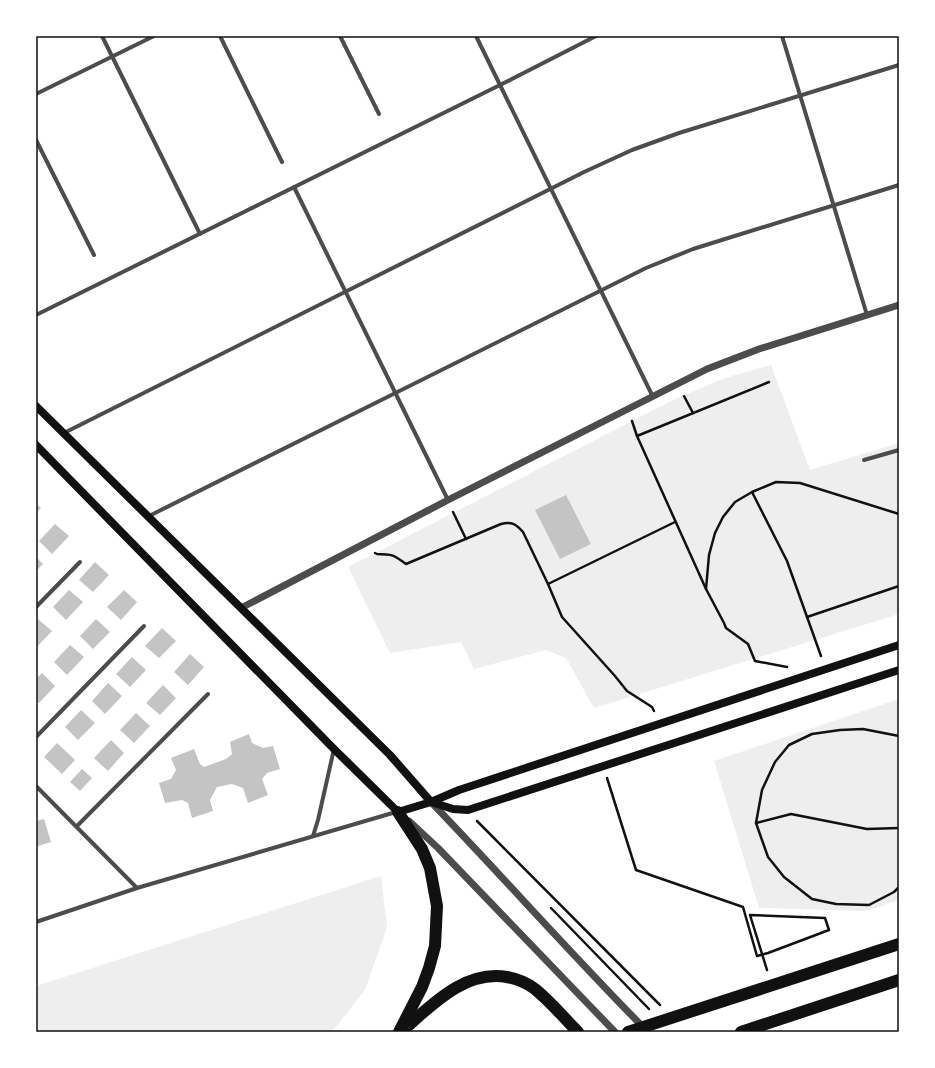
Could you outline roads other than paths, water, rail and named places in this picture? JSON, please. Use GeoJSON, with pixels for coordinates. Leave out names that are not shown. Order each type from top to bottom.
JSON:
{"type":"FeatureCollection","features":[{"type":"Feature","properties":{"kind":"highway"},"geometry":{"type":"LineString","coordinates":[[398,812],[422,849],[430,868],[437,906],[435,946],[429,968],[422,987],[400,1032]]}},
{"type":"Feature","properties":{"kind":"highway"},"geometry":{"type":"LineString","coordinates":[[628,1032],[899,944]]}},
{"type":"Feature","properties":{"kind":"highway"},"geometry":{"type":"LineString","coordinates":[[400,1032],[453,989],[484,977],[498,976],[516,979],[534,988],[578,1032]]}},
{"type":"Feature","properties":{"kind":"highway"},"geometry":{"type":"LineString","coordinates":[[741,1032],[899,980]]}},
{"type":"Feature","properties":{"kind":"main road"},"geometry":{"type":"LineString","coordinates":[[36,406],[390,755],[431,802],[453,809],[468,810],[899,670]]}},
{"type":"Feature","properties":{"kind":"main road"},"geometry":{"type":"LineString","coordinates":[[36,445],[398,812],[431,802],[458,790],[899,645]]}},
{"type":"Feature","properties":{"kind":"street"},"geometry":{"type":"LineString","coordinates":[[102,36],[200,234]]}},
{"type":"Feature","properties":{"kind":"street"},"geometry":{"type":"LineString","coordinates":[[36,94],[154,36]]}},
{"type":"Feature","properties":{"kind":"street"},"geometry":{"type":"LineString","coordinates":[[220,36],[282,162]]}},
{"type":"Feature","properties":{"kind":"street"},"geometry":{"type":"LineString","coordinates":[[340,36],[379,114]]}},
{"type":"Feature","properties":{"kind":"street"},"geometry":{"type":"LineString","coordinates":[[476,36],[653,397]]}},
{"type":"Feature","properties":{"kind":"street"},"geometry":{"type":"LineString","coordinates":[[36,315],[596,36]]}},
{"type":"Feature","properties":{"kind":"street"},"geometry":{"type":"LineString","coordinates":[[782,36],[867,315]]}},
{"type":"Feature","properties":{"kind":"street"},"geometry":{"type":"LineString","coordinates":[[64,433],[551,188],[632,150],[679,133],[899,65]]}},
{"type":"Feature","properties":{"kind":"street"},"geometry":{"type":"LineString","coordinates":[[36,140],[94,255]]}},
{"type":"Feature","properties":{"kind":"street"},"geometry":{"type":"LineString","coordinates":[[149,516],[646,268],[693,250],[899,184]]}},
{"type":"Feature","properties":{"kind":"street"},"geometry":{"type":"LineString","coordinates":[[294,187],[448,500]]}},
{"type":"Feature","properties":{"kind":"street"},"geometry":{"type":"LineString","coordinates":[[241,608],[448,500],[678,384],[729,360],[899,305]]}},
{"type":"Feature","properties":{"kind":"street"},"geometry":{"type":"LineString","coordinates":[[864,460],[899,450]]}},
{"type":"Feature","properties":{"kind":"street"},"geometry":{"type":"LineString","coordinates":[[36,607],[80,562]]}},
{"type":"Feature","properties":{"kind":"street"},"geometry":{"type":"LineString","coordinates":[[36,738],[144,626]]}},
{"type":"Feature","properties":{"kind":"street"},"geometry":{"type":"LineString","coordinates":[[77,826],[208,694]]}},
{"type":"Feature","properties":{"kind":"street"},"geometry":{"type":"LineString","coordinates":[[313,836],[334,748]]}},
{"type":"Feature","properties":{"kind":"street"},"geometry":{"type":"LineString","coordinates":[[36,786],[137,888]]}},
{"type":"Feature","properties":{"kind":"street"},"geometry":{"type":"LineString","coordinates":[[431,802],[484,857],[602,986],[647,1032]]}},
{"type":"Feature","properties":{"kind":"street"},"geometry":{"type":"LineString","coordinates":[[36,922],[137,888],[398,812],[438,848],[616,1032]]}}]}
